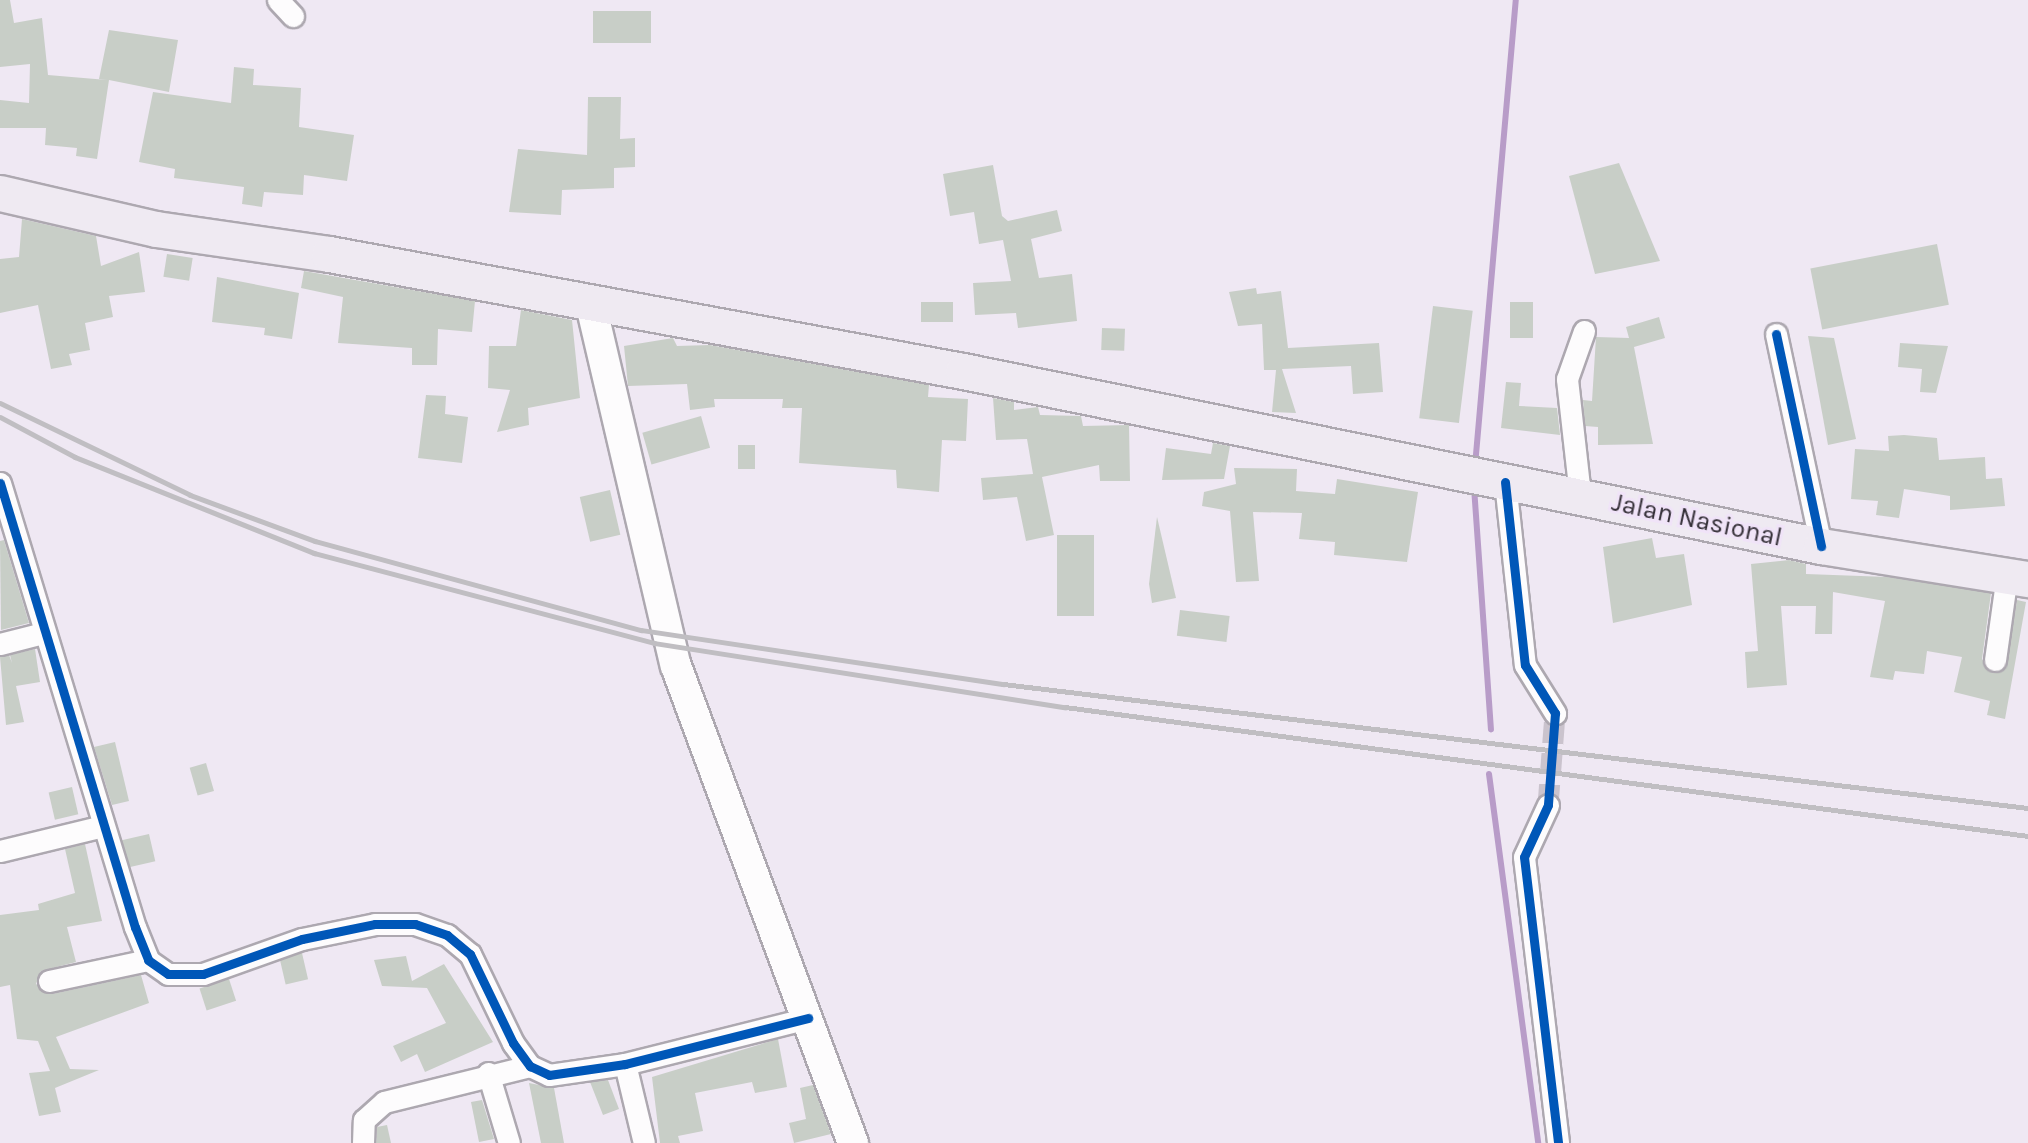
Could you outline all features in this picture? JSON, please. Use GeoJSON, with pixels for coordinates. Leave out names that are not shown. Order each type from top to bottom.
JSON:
{"type":"FeatureCollection","features":[{"type":"Feature","properties":{"kind":"highway","name":"Jalan Nasional"},"geometry":{"type":"LineString","coordinates":[[0,193],[156,229],[329,254],[591,305],[963,371],[1821,546],[2018,577]]}},
{"type":"Feature","properties":{"kind":"main road"},"geometry":{"type":"LineString","coordinates":[[591,305],[676,666],[853,1143]]}},
{"type":"Feature","properties":{"kind":"street"},"geometry":{"type":"LineString","coordinates":[[278,0],[293,16]]}},
{"type":"Feature","properties":{"kind":"street"},"geometry":{"type":"LineString","coordinates":[[1580,495],[1567,379],[1584,331]]}},
{"type":"Feature","properties":{"kind":"street"},"geometry":{"type":"LineString","coordinates":[[1776,334],[1821,546]]}},
{"type":"Feature","properties":{"kind":"street"},"geometry":{"type":"LineString","coordinates":[[1498,481],[1525,665],[1555,713]]}},
{"type":"Feature","properties":{"kind":"street"},"geometry":{"type":"LineString","coordinates":[[0,483],[43,633],[148,960]]}},
{"type":"Feature","properties":{"kind":"street"},"geometry":{"type":"LineString","coordinates":[[1996,660],[2018,577]]}},
{"type":"Feature","properties":{"kind":"street"},"geometry":{"type":"LineString","coordinates":[[0,644],[43,633]]}},
{"type":"Feature","properties":{"kind":"street"},"geometry":{"type":"LineString","coordinates":[[1548,805],[1524,857],[1558,1143]]}},
{"type":"Feature","properties":{"kind":"street"},"geometry":{"type":"LineString","coordinates":[[0,851],[103,826]]}},
{"type":"Feature","properties":{"kind":"street"},"geometry":{"type":"LineString","coordinates":[[49,981],[148,960],[184,977],[302,939],[375,924],[415,924],[447,936],[470,954],[530,1066]]}},
{"type":"Feature","properties":{"kind":"street"},"geometry":{"type":"LineString","coordinates":[[363,1143],[361,1131],[374,1107],[488,1073],[530,1066],[569,1075],[625,1064],[808,1018]]}},
{"type":"Feature","properties":{"kind":"street"},"geometry":{"type":"LineString","coordinates":[[625,1064],[644,1143]]}},
{"type":"Feature","properties":{"kind":"street"},"geometry":{"type":"LineString","coordinates":[[488,1073],[509,1143]]}},
{"type":"Feature","properties":{"kind":"building"},"geometry":{"type":"Polygon","coordinates":[[[0,0],[10,0],[14,23],[42,18],[48,75],[107,80],[99,79],[109,30],[178,40],[169,92],[109,80],[97,159],[76,156],[77,148],[45,145],[46,128],[0,128],[0,100],[29,103],[30,64],[0,67],[0,0]]]}},
{"type":"Feature","properties":{"kind":"building"},"geometry":{"type":"Polygon","coordinates":[[[593,11],[651,11],[651,43],[593,43],[593,11]]]}},
{"type":"Feature","properties":{"kind":"building"},"geometry":{"type":"Polygon","coordinates":[[[234,67],[254,69],[253,85],[301,88],[299,127],[354,135],[347,181],[304,175],[303,195],[264,192],[262,207],[242,204],[244,187],[174,178],[175,169],[139,162],[153,92],[231,103],[234,67]]]}},
{"type":"Feature","properties":{"kind":"building"},"geometry":{"type":"Polygon","coordinates":[[[588,97],[621,97],[620,139],[635,138],[635,167],[614,168],[614,188],[562,190],[561,215],[509,212],[518,149],[587,155],[588,97]]]}},
{"type":"Feature","properties":{"kind":"building"},"geometry":{"type":"Polygon","coordinates":[[[1619,163],[1660,261],[1595,274],[1569,176],[1619,163]]]}},
{"type":"Feature","properties":{"kind":"building"},"geometry":{"type":"Polygon","coordinates":[[[993,165],[1002,216],[1008,221],[1057,210],[1062,231],[1031,239],[1039,278],[1072,274],[1077,321],[1018,328],[1016,313],[975,315],[973,283],[1011,281],[1003,240],[979,244],[974,212],[950,216],[943,174],[993,165]]]}},
{"type":"Feature","properties":{"kind":"building"},"geometry":{"type":"Polygon","coordinates":[[[22,219],[96,236],[101,266],[139,252],[145,292],[109,296],[113,317],[85,323],[90,350],[69,354],[72,365],[51,369],[38,305],[0,313],[0,259],[19,257],[22,219]]]}},
{"type":"Feature","properties":{"kind":"building"},"geometry":{"type":"Polygon","coordinates":[[[1937,244],[1949,305],[1822,329],[1810,269],[1937,244]]]}},
{"type":"Feature","properties":{"kind":"building"},"geometry":{"type":"Polygon","coordinates":[[[167,254],[193,258],[189,281],[163,277],[167,254]]]}},
{"type":"Feature","properties":{"kind":"building"},"geometry":{"type":"Polygon","coordinates":[[[304,271],[475,301],[472,332],[438,329],[437,365],[412,365],[412,348],[338,343],[343,297],[301,288],[304,271]]]}},
{"type":"Feature","properties":{"kind":"building"},"geometry":{"type":"Polygon","coordinates":[[[217,277],[299,293],[292,339],[264,335],[265,328],[212,322],[217,277]]]}},
{"type":"Feature","properties":{"kind":"building"},"geometry":{"type":"Polygon","coordinates":[[[1256,288],[1257,294],[1281,291],[1288,348],[1379,343],[1383,392],[1353,394],[1351,366],[1282,369],[1296,413],[1272,412],[1276,370],[1264,370],[1262,324],[1238,326],[1229,292],[1256,288]]]}},
{"type":"Feature","properties":{"kind":"building"},"geometry":{"type":"Polygon","coordinates":[[[921,302],[953,302],[953,322],[921,322],[921,302]]]}},
{"type":"Feature","properties":{"kind":"building"},"geometry":{"type":"Polygon","coordinates":[[[1510,302],[1533,302],[1533,338],[1510,338],[1510,302]]]}},
{"type":"Feature","properties":{"kind":"building"},"geometry":{"type":"Polygon","coordinates":[[[1433,306],[1473,311],[1459,423],[1419,418],[1433,306]]]}},
{"type":"Feature","properties":{"kind":"building"},"geometry":{"type":"Polygon","coordinates":[[[521,310],[572,320],[580,398],[528,408],[529,425],[497,432],[510,390],[488,388],[489,346],[516,346],[521,310]]]}},
{"type":"Feature","properties":{"kind":"building"},"geometry":{"type":"Polygon","coordinates":[[[1659,317],[1665,338],[1634,347],[1653,444],[1598,445],[1598,427],[1585,426],[1583,400],[1592,401],[1596,337],[1629,338],[1626,327],[1659,317]]]}},
{"type":"Feature","properties":{"kind":"building"},"geometry":{"type":"Polygon","coordinates":[[[1102,328],[1125,329],[1124,351],[1101,350],[1102,328]]]}},
{"type":"Feature","properties":{"kind":"building"},"geometry":{"type":"Polygon","coordinates":[[[1808,336],[1834,338],[1856,439],[1828,445],[1808,336]]]}},
{"type":"Feature","properties":{"kind":"building"},"geometry":{"type":"Polygon","coordinates":[[[673,338],[677,346],[710,345],[929,385],[928,397],[968,399],[966,441],[942,440],[939,492],[897,488],[896,470],[799,463],[802,408],[782,408],[783,399],[714,399],[715,407],[690,410],[687,384],[628,386],[624,346],[673,338]]]}},
{"type":"Feature","properties":{"kind":"building"},"geometry":{"type":"Polygon","coordinates":[[[1900,343],[1948,346],[1936,393],[1920,392],[1922,369],[1898,367],[1900,343]]]}},
{"type":"Feature","properties":{"kind":"building"},"geometry":{"type":"Polygon","coordinates":[[[1506,382],[1521,383],[1519,406],[1557,408],[1560,435],[1501,428],[1506,382]]]}},
{"type":"Feature","properties":{"kind":"building"},"geometry":{"type":"Polygon","coordinates":[[[426,395],[446,396],[445,414],[468,417],[462,463],[418,458],[426,395]]]}},
{"type":"Feature","properties":{"kind":"building"},"geometry":{"type":"Polygon","coordinates":[[[993,398],[1014,402],[1014,410],[1038,407],[1040,415],[1081,416],[1083,426],[1129,425],[1130,481],[1100,481],[1099,465],[1042,477],[1054,535],[1026,541],[1017,497],[983,500],[981,478],[1033,474],[1027,439],[996,440],[993,398]]]}},
{"type":"Feature","properties":{"kind":"building"},"geometry":{"type":"Polygon","coordinates":[[[701,416],[710,448],[651,465],[642,433],[701,416]]]}},
{"type":"Feature","properties":{"kind":"building"},"geometry":{"type":"Polygon","coordinates":[[[1888,436],[1937,438],[1939,460],[1985,457],[1986,479],[2002,478],[2005,506],[1950,510],[1950,496],[1904,489],[1899,518],[1876,515],[1878,501],[1851,499],[1855,449],[1889,451],[1888,436]]]}},
{"type":"Feature","properties":{"kind":"building"},"geometry":{"type":"Polygon","coordinates":[[[1213,443],[1230,446],[1224,479],[1162,480],[1166,448],[1211,454],[1213,443]]]}},
{"type":"Feature","properties":{"kind":"building"},"geometry":{"type":"Polygon","coordinates":[[[738,445],[755,445],[755,469],[738,469],[738,445]]]}},
{"type":"Feature","properties":{"kind":"building"},"geometry":{"type":"Polygon","coordinates":[[[1234,468],[1297,469],[1296,491],[1335,494],[1337,479],[1418,492],[1407,562],[1334,555],[1335,542],[1299,539],[1302,513],[1253,512],[1259,581],[1236,582],[1230,511],[1202,506],[1204,492],[1236,484],[1234,468]]]}},
{"type":"Feature","properties":{"kind":"building"},"geometry":{"type":"Polygon","coordinates":[[[610,490],[620,535],[590,542],[580,497],[610,490]]]}},
{"type":"Feature","properties":{"kind":"building"},"geometry":{"type":"Polygon","coordinates":[[[1157,517],[1176,598],[1152,603],[1149,584],[1157,517]]]}},
{"type":"Feature","properties":{"kind":"building"},"geometry":{"type":"Polygon","coordinates":[[[1057,535],[1094,535],[1094,616],[1057,616],[1057,535]]]}},
{"type":"Feature","properties":{"kind":"building"},"geometry":{"type":"Polygon","coordinates":[[[1652,538],[1656,558],[1684,554],[1692,605],[1613,623],[1603,547],[1652,538]]]}},
{"type":"Feature","properties":{"kind":"building"},"geometry":{"type":"Polygon","coordinates":[[[4,540],[29,623],[1,630],[0,541],[4,540]]]}},
{"type":"Feature","properties":{"kind":"building"},"geometry":{"type":"Polygon","coordinates":[[[1789,560],[1806,564],[1806,574],[1888,577],[1991,593],[1982,659],[1992,673],[2006,668],[2017,600],[2026,602],[2005,719],[1987,715],[1990,701],[1954,692],[1962,657],[1927,651],[1924,674],[1895,671],[1893,680],[1870,677],[1885,601],[1833,592],[1832,634],[1815,634],[1816,606],[1781,606],[1787,685],[1747,688],[1745,652],[1758,651],[1751,564],[1789,560]]]}},
{"type":"Feature","properties":{"kind":"building"},"geometry":{"type":"Polygon","coordinates":[[[1180,610],[1230,616],[1226,642],[1177,636],[1180,610]]]}},
{"type":"Feature","properties":{"kind":"building"},"geometry":{"type":"Polygon","coordinates":[[[35,649],[40,682],[16,686],[24,722],[6,725],[0,657],[9,655],[12,663],[10,655],[35,649]]]}},
{"type":"Feature","properties":{"kind":"building"},"geometry":{"type":"Polygon","coordinates":[[[115,742],[129,801],[112,805],[94,747],[115,742]]]}},
{"type":"Feature","properties":{"kind":"building"},"geometry":{"type":"Polygon","coordinates":[[[206,763],[214,791],[198,796],[190,768],[206,763]]]}},
{"type":"Feature","properties":{"kind":"building"},"geometry":{"type":"Polygon","coordinates":[[[72,787],[78,814],[55,820],[49,792],[72,787]]]}},
{"type":"Feature","properties":{"kind":"building"},"geometry":{"type":"Polygon","coordinates":[[[149,834],[155,861],[128,868],[122,840],[149,834]]]}},
{"type":"Feature","properties":{"kind":"building"},"geometry":{"type":"Polygon","coordinates":[[[85,844],[102,921],[67,927],[76,962],[41,971],[36,984],[52,994],[141,975],[149,1003],[56,1037],[70,1069],[99,1070],[55,1088],[61,1112],[39,1116],[29,1073],[50,1071],[38,1041],[17,1039],[10,985],[0,987],[0,915],[39,910],[38,904],[75,893],[65,849],[85,844]]]}},
{"type":"Feature","properties":{"kind":"building"},"geometry":{"type":"Polygon","coordinates":[[[302,953],[308,979],[286,984],[280,958],[302,953]]]}},
{"type":"Feature","properties":{"kind":"building"},"geometry":{"type":"Polygon","coordinates":[[[406,956],[412,981],[444,964],[493,1042],[425,1072],[417,1054],[401,1062],[393,1046],[446,1023],[427,988],[382,986],[374,960],[406,956]]]}},
{"type":"Feature","properties":{"kind":"building"},"geometry":{"type":"Polygon","coordinates":[[[229,979],[236,1001],[207,1010],[200,989],[229,979]]]}},
{"type":"Feature","properties":{"kind":"building"},"geometry":{"type":"Polygon","coordinates":[[[778,1039],[787,1087],[755,1093],[752,1082],[695,1093],[703,1131],[678,1136],[680,1143],[660,1143],[652,1077],[778,1039]]]}},
{"type":"Feature","properties":{"kind":"building"},"geometry":{"type":"Polygon","coordinates":[[[608,1080],[619,1109],[603,1115],[590,1082],[608,1080]]]}},
{"type":"Feature","properties":{"kind":"building"},"geometry":{"type":"Polygon","coordinates":[[[529,1083],[554,1088],[564,1143],[541,1143],[529,1083]]]}},
{"type":"Feature","properties":{"kind":"building"},"geometry":{"type":"Polygon","coordinates":[[[813,1085],[831,1134],[794,1143],[789,1123],[806,1119],[800,1088],[813,1085]]]}},
{"type":"Feature","properties":{"kind":"building"},"geometry":{"type":"Polygon","coordinates":[[[482,1100],[494,1139],[479,1142],[471,1102],[482,1100]]]}},
{"type":"Feature","properties":{"kind":"building"},"geometry":{"type":"Polygon","coordinates":[[[387,1125],[391,1143],[376,1143],[377,1127],[387,1125]]]}},
{"type":"Feature","properties":{"kind":"waterway"},"geometry":{"type":"LineString","coordinates":[[1475,466],[1516,0]]}},
{"type":"Feature","properties":{"kind":"waterway"},"geometry":{"type":"LineString","coordinates":[[1474,487],[1491,729]]}},
{"type":"Feature","properties":{"kind":"waterway"},"geometry":{"type":"LineString","coordinates":[[1489,774],[1538,1143]]}},
{"type":"Feature","properties":{"kind":"tunnel"},"geometry":{"type":"LineString","coordinates":[[1548,805],[1555,713]]}},
{"type":"Feature","properties":{"kind":"railway"},"geometry":{"type":"LineString","coordinates":[[0,403],[190,495],[315,541],[641,630],[1003,684],[2028,808]]}},
{"type":"Feature","properties":{"kind":"railway"},"geometry":{"type":"LineString","coordinates":[[0,417],[75,457],[314,553],[654,643],[1065,707],[2028,836]]}},
{"type":"Feature","properties":{"kind":"cycle path"},"geometry":{"type":"LineString","coordinates":[[1776,334],[1821,546]]}},
{"type":"Feature","properties":{"kind":"cycle path"},"geometry":{"type":"LineString","coordinates":[[1505,482],[1525,665],[1555,713],[1548,805],[1524,857],[1558,1143]]}},
{"type":"Feature","properties":{"kind":"cycle path"},"geometry":{"type":"LineString","coordinates":[[0,483],[135,927],[148,960],[168,974],[203,974],[302,939],[375,924],[415,924],[447,935],[470,954],[513,1043],[530,1066],[549,1075],[625,1064],[808,1018]]}}]}
